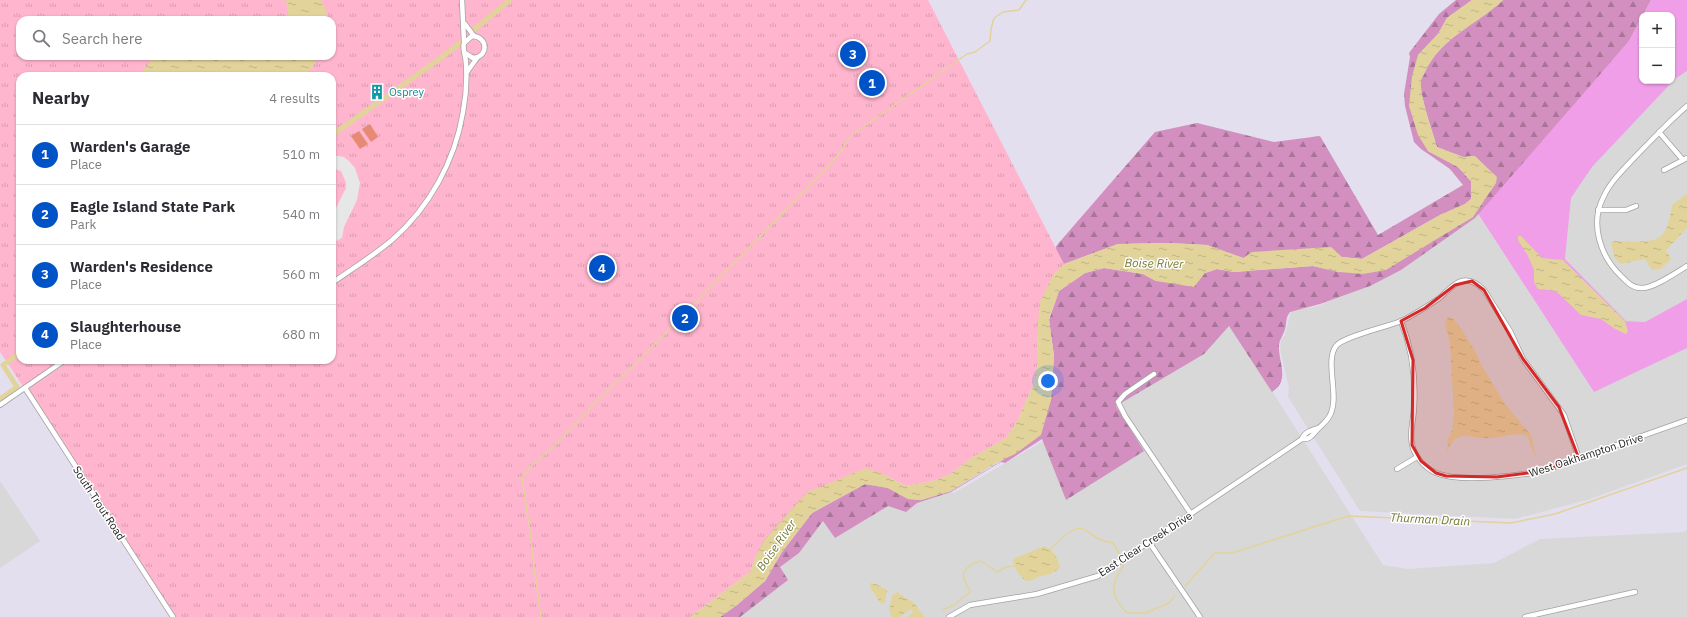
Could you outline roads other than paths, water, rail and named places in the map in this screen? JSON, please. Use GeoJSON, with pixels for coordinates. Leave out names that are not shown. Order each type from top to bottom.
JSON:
{"type":"FeatureCollection","features":[{"type":"Feature","properties":{"kind":"street"},"geometry":{"type":"LineString","coordinates":[[336,280],[391,241],[416,216],[427,201],[444,171],[456,141],[463,114],[467,72],[462,0]]}},
{"type":"Feature","properties":{"kind":"street"},"geometry":{"type":"LineString","coordinates":[[464,22],[474,36],[482,40],[485,47],[483,54],[477,58],[467,72]]}},
{"type":"Feature","properties":{"kind":"street"},"geometry":{"type":"LineString","coordinates":[[464,43],[469,38],[474,36]]}},
{"type":"Feature","properties":{"kind":"street"},"geometry":{"type":"LineString","coordinates":[[465,53],[470,58],[477,58]]}},
{"type":"Feature","properties":{"kind":"street"},"geometry":{"type":"LineString","coordinates":[[1687,106],[1659,132],[1610,184],[1598,210],[1597,232],[1604,254],[1614,270],[1629,284],[1642,288],[1650,286],[1687,266]]}},
{"type":"Feature","properties":{"kind":"street"},"geometry":{"type":"LineString","coordinates":[[1659,132],[1685,159],[1664,170]]}},
{"type":"Feature","properties":{"kind":"street"},"geometry":{"type":"LineString","coordinates":[[1598,210],[1626,210],[1636,206]]}},
{"type":"Feature","properties":{"kind":"street"},"geometry":{"type":"LineString","coordinates":[[1397,469],[1417,457],[1412,445],[1411,433],[1414,407],[1413,360],[1410,342],[1401,320],[1425,308],[1462,281],[1472,281],[1484,290],[1508,328],[1523,359],[1559,407],[1568,426],[1579,459]]}},
{"type":"Feature","properties":{"kind":"street","name":"East Clear Creek Drive"},"geometry":{"type":"LineString","coordinates":[[948,617],[970,605],[1037,594],[1098,576],[1302,439],[1303,435],[1310,430],[1319,428],[1324,424],[1332,411],[1334,403],[1332,360],[1336,346],[1346,340],[1401,320]]}},
{"type":"Feature","properties":{"kind":"street"},"geometry":{"type":"LineString","coordinates":[[0,405],[59,364]]}},
{"type":"Feature","properties":{"kind":"street"},"geometry":{"type":"LineString","coordinates":[[1154,374],[1125,394],[1118,402],[1125,416],[1191,514]]}},
{"type":"Feature","properties":{"kind":"street","name":"South Trout Road"},"geometry":{"type":"LineString","coordinates":[[25,388],[173,617]]}},
{"type":"Feature","properties":{"kind":"street","name":"West Oakhampton Drive"},"geometry":{"type":"LineString","coordinates":[[1417,457],[1426,467],[1436,473],[1446,476],[1518,476],[1543,471],[1687,420]]}},
{"type":"Feature","properties":{"kind":"street"},"geometry":{"type":"LineString","coordinates":[[1149,542],[1200,617]]}},
{"type":"Feature","properties":{"kind":"street"},"geometry":{"type":"LineString","coordinates":[[1525,617],[1635,592]]}},
{"type":"Feature","properties":{"kind":"water"},"geometry":{"type":"Polygon","coordinates":[[[286,0],[321,0],[325,7],[327,16],[288,16],[286,0]]]}},
{"type":"Feature","properties":{"kind":"water","name":"Boise River"},"geometry":{"type":"Polygon","coordinates":[[[1472,0],[1503,0],[1493,9],[1460,32],[1440,50],[1432,60],[1422,78],[1421,87],[1424,104],[1437,147],[1463,157],[1475,156],[1497,177],[1496,183],[1473,217],[1386,270],[1363,274],[1339,272],[1313,266],[1234,272],[1217,269],[1205,273],[1194,287],[1156,281],[1143,274],[1104,268],[1085,273],[1059,291],[1049,319],[1054,356],[1051,400],[1041,435],[1015,454],[996,463],[951,491],[921,500],[908,499],[888,488],[865,484],[812,513],[782,552],[765,581],[737,605],[720,617],[690,617],[750,572],[757,553],[765,539],[806,493],[866,468],[883,474],[906,486],[933,481],[949,475],[973,457],[1006,438],[1017,422],[1034,383],[1038,362],[1037,334],[1040,302],[1053,275],[1064,264],[1118,244],[1168,243],[1207,245],[1243,258],[1252,252],[1331,247],[1342,257],[1362,259],[1440,215],[1465,204],[1471,199],[1471,181],[1458,167],[1428,151],[1418,135],[1409,106],[1412,76],[1418,55],[1438,34],[1447,18],[1472,0]]]}},
{"type":"Feature","properties":{"kind":"water"},"geometry":{"type":"Polygon","coordinates":[[[152,60],[316,60],[308,72],[141,72],[152,60]]]}},
{"type":"Feature","properties":{"kind":"water"},"geometry":{"type":"Polygon","coordinates":[[[1687,194],[1687,228],[1666,250],[1671,259],[1661,269],[1652,270],[1645,259],[1621,264],[1614,257],[1611,241],[1651,241],[1660,237],[1663,234],[1670,218],[1672,205],[1687,194]]]}},
{"type":"Feature","properties":{"kind":"water"},"geometry":{"type":"Polygon","coordinates":[[[1518,236],[1521,236],[1542,258],[1563,260],[1625,321],[1628,332],[1626,334],[1615,329],[1601,319],[1581,315],[1556,291],[1538,289],[1534,282],[1534,270],[1528,256],[1518,240],[1518,236]]]}},
{"type":"Feature","properties":{"kind":"water"},"geometry":{"type":"Polygon","coordinates":[[[1448,317],[1454,319],[1462,330],[1505,404],[1531,435],[1537,461],[1527,435],[1521,434],[1492,438],[1462,436],[1453,441],[1447,452],[1448,439],[1452,431],[1454,414],[1450,342],[1445,324],[1448,317]]]}},
{"type":"Feature","properties":{"kind":"water"},"geometry":{"type":"Polygon","coordinates":[[[1044,546],[1055,554],[1060,567],[1050,574],[1026,581],[1018,573],[1013,559],[1044,546]]]}},
{"type":"Feature","properties":{"kind":"water"},"geometry":{"type":"Polygon","coordinates":[[[870,583],[876,584],[887,590],[885,602],[881,604],[870,587],[870,583]]]}},
{"type":"Feature","properties":{"kind":"water"},"geometry":{"type":"Polygon","coordinates":[[[899,591],[899,594],[913,602],[925,617],[906,617],[913,613],[911,609],[902,615],[902,617],[892,617],[889,611],[892,596],[899,591]]]}},
{"type":"Feature","properties":{"kind":"waterway"},"geometry":{"type":"LineString","coordinates":[[475,29],[510,0]]}},
{"type":"Feature","properties":{"kind":"waterway"},"geometry":{"type":"LineString","coordinates":[[853,134],[967,54],[975,52],[990,41],[994,18],[1003,12],[1019,10],[1026,0]]}},
{"type":"Feature","properties":{"kind":"waterway"},"geometry":{"type":"LineString","coordinates":[[336,132],[460,43]]}},
{"type":"Feature","properties":{"kind":"waterway"},"geometry":{"type":"LineString","coordinates":[[541,617],[522,477],[532,465],[554,446],[825,170],[842,150],[850,136]]}},
{"type":"Feature","properties":{"kind":"waterway"},"geometry":{"type":"LineString","coordinates":[[0,399],[17,387],[3,365],[16,356]]}},
{"type":"Feature","properties":{"kind":"waterway","name":"Thurman Drain"},"geometry":{"type":"LineString","coordinates":[[1185,586],[1215,553],[1232,553],[1348,516],[1511,523],[1555,514],[1687,468]]}},
{"type":"Feature","properties":{"kind":"waterway","name":"Thurman Drain"},"geometry":{"type":"LineString","coordinates":[[1049,550],[1068,533],[1079,528],[1086,530],[1099,539],[1113,543],[1120,555]]}},
{"type":"Feature","properties":{"kind":"waterway","name":"Thurman Drain"},"geometry":{"type":"LineString","coordinates":[[943,610],[954,605],[970,592],[965,581],[964,572],[974,563],[981,561],[997,572],[1006,567],[1015,566]]}},
{"type":"Feature","properties":{"kind":"waterway","name":"Thurman Drain"},"geometry":{"type":"LineString","coordinates":[[1124,565],[1116,578],[1114,590],[1117,601],[1127,613],[1145,613],[1169,603],[1175,595]]}},
{"type":"Feature","properties":{"kind":"place","name":"Warden's Residence"},"geometry":{"type":"Point","coordinates":[853,54]}},
{"type":"Feature","properties":{"kind":"place","name":"Warden's Garage"},"geometry":{"type":"Point","coordinates":[872,83]}},
{"type":"Feature","properties":{"kind":"place","name":"Osprey"},"geometry":{"type":"Point","coordinates":[377,92]}},
{"type":"Feature","properties":{"kind":"place","name":"Slaughterhouse"},"geometry":{"type":"Point","coordinates":[602,268]}},
{"type":"Feature","properties":{"kind":"place","name":"Eagle Island State Park"},"geometry":{"type":"Point","coordinates":[685,318]}}]}
